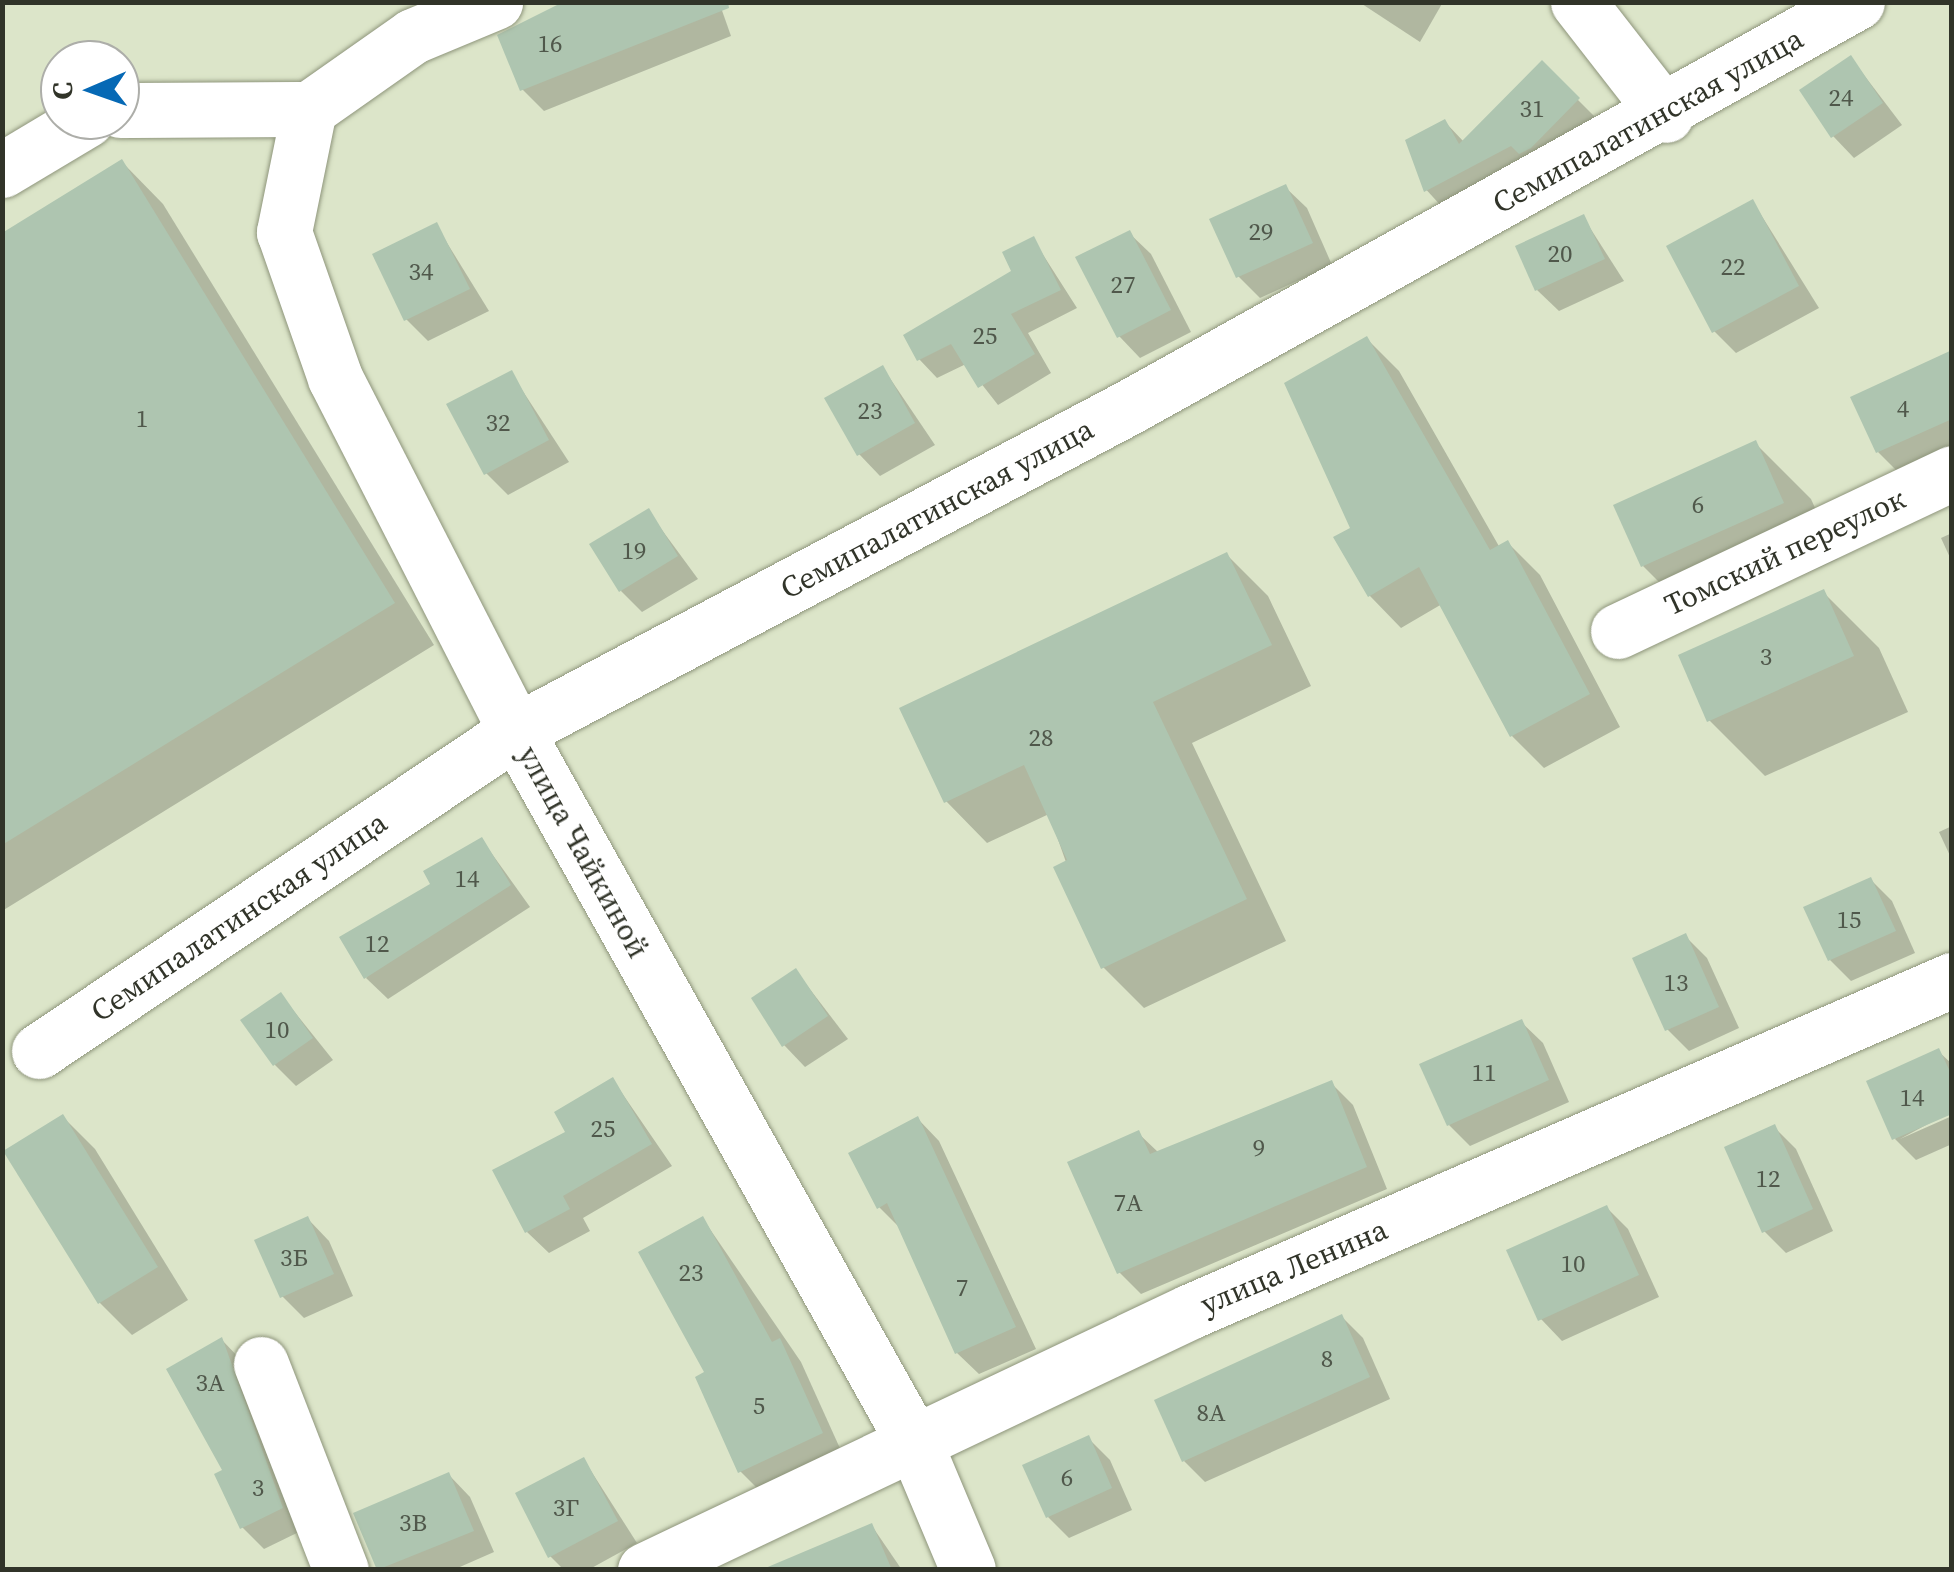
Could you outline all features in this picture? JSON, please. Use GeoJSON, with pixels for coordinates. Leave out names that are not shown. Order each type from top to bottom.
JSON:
{"type":"FeatureCollection","features":[{"type":"Feature","properties":{"kind":"street"},"geometry":{"type":"LineString","coordinates":[[140,110],[309,109],[413,36],[495,2]]}},
{"type":"Feature","properties":{"kind":"street"},"geometry":{"type":"LineString","coordinates":[[1578,2],[1666,115]]}},
{"type":"Feature","properties":{"kind":"street","name":"Семипалатинская улица"},"geometry":{"type":"LineString","coordinates":[[39,1051],[516,730],[1666,115],[1857,2]]}},
{"type":"Feature","properties":{"kind":"street","name":"улица Чайкиной"},"geometry":{"type":"LineString","coordinates":[[309,109],[284,232],[335,378],[516,730],[916,1446],[968,1570]]}},
{"type":"Feature","properties":{"kind":"street"},"geometry":{"type":"LineString","coordinates":[[2,170],[52,140]]}},
{"type":"Feature","properties":{"kind":"street","name":"Томский переулок"},"geometry":{"type":"LineString","coordinates":[[1618,631],[1952,473]]}},
{"type":"Feature","properties":{"kind":"street","name":"улица Ленина"},"geometry":{"type":"LineString","coordinates":[[645,1570],[916,1446],[1192,1311],[1952,980]]}},
{"type":"Feature","properties":{"kind":"street"},"geometry":{"type":"LineString","coordinates":[[262,1364],[341,1570]]}},
{"type":"Feature","properties":{"kind":"building"},"geometry":{"type":"Polygon","coordinates":[[[563,2],[728,2],[729,8],[520,91],[497,35],[563,2]]]}},
{"type":"Feature","properties":{"kind":"building"},"geometry":{"type":"Polygon","coordinates":[[[1851,55],[1883,103],[1831,138],[1799,90],[1851,55]]]}},
{"type":"Feature","properties":{"kind":"building"},"geometry":{"type":"Polygon","coordinates":[[[1542,60],[1580,98],[1531,148],[1519,154],[1511,146],[1424,192],[1405,140],[1445,119],[1459,144],[1542,60]]]}},
{"type":"Feature","properties":{"kind":"building"},"geometry":{"type":"Polygon","coordinates":[[[122,159],[395,603],[2,845],[2,233],[122,159]]]}},
{"type":"Feature","properties":{"kind":"building"},"geometry":{"type":"Polygon","coordinates":[[[1286,184],[1313,243],[1236,278],[1209,219],[1286,184]]]}},
{"type":"Feature","properties":{"kind":"building"},"geometry":{"type":"Polygon","coordinates":[[[1753,199],[1799,286],[1712,333],[1666,246],[1753,199]]]}},
{"type":"Feature","properties":{"kind":"building"},"geometry":{"type":"Polygon","coordinates":[[[1584,214],[1605,259],[1535,291],[1515,246],[1584,214]]]}},
{"type":"Feature","properties":{"kind":"building"},"geometry":{"type":"Polygon","coordinates":[[[437,222],[470,289],[404,321],[372,254],[437,222]]]}},
{"type":"Feature","properties":{"kind":"building"},"geometry":{"type":"Polygon","coordinates":[[[1130,230],[1171,310],[1117,338],[1075,257],[1130,230]]]}},
{"type":"Feature","properties":{"kind":"building"},"geometry":{"type":"Polygon","coordinates":[[[1034,236],[1061,290],[1011,314],[1035,354],[978,388],[951,344],[917,361],[903,335],[1011,271],[1002,252],[1034,236]]]}},
{"type":"Feature","properties":{"kind":"building"},"geometry":{"type":"Polygon","coordinates":[[[1367,336],[1490,550],[1508,540],[1590,694],[1510,737],[1419,567],[1368,597],[1333,537],[1350,528],[1284,383],[1367,336]]]}},
{"type":"Feature","properties":{"kind":"building"},"geometry":{"type":"Polygon","coordinates":[[[1952,350],[1952,419],[1876,453],[1850,397],[1952,350]]]}},
{"type":"Feature","properties":{"kind":"building"},"geometry":{"type":"Polygon","coordinates":[[[883,365],[915,423],[857,456],[824,398],[883,365]]]}},
{"type":"Feature","properties":{"kind":"building"},"geometry":{"type":"Polygon","coordinates":[[[512,370],[549,440],[484,475],[446,404],[512,370]]]}},
{"type":"Feature","properties":{"kind":"building"},"geometry":{"type":"Polygon","coordinates":[[[1756,440],[1784,503],[1641,567],[1613,505],[1756,440]]]}},
{"type":"Feature","properties":{"kind":"building"},"geometry":{"type":"Polygon","coordinates":[[[649,508],[678,556],[619,592],[589,544],[649,508]]]}},
{"type":"Feature","properties":{"kind":"building"},"geometry":{"type":"Polygon","coordinates":[[[1227,552],[1272,645],[1153,702],[1247,899],[1101,969],[1053,867],[1067,860],[1024,765],[944,803],[899,708],[1227,552]]]}},
{"type":"Feature","properties":{"kind":"building"},"geometry":{"type":"Polygon","coordinates":[[[1824,589],[1854,656],[1707,722],[1678,655],[1824,589]]]}},
{"type":"Feature","properties":{"kind":"building"},"geometry":{"type":"Polygon","coordinates":[[[482,837],[511,885],[364,979],[339,937],[430,884],[423,871],[482,837]]]}},
{"type":"Feature","properties":{"kind":"building"},"geometry":{"type":"Polygon","coordinates":[[[1871,877],[1896,931],[1828,961],[1803,907],[1871,877]]]}},
{"type":"Feature","properties":{"kind":"building"},"geometry":{"type":"Polygon","coordinates":[[[1686,933],[1719,1007],[1665,1031],[1632,958],[1686,933]]]}},
{"type":"Feature","properties":{"kind":"building"},"geometry":{"type":"Polygon","coordinates":[[[796,968],[828,1016],[782,1047],[751,998],[796,968]]]}},
{"type":"Feature","properties":{"kind":"building"},"geometry":{"type":"Polygon","coordinates":[[[281,992],[313,1038],[273,1066],[240,1020],[281,992]]]}},
{"type":"Feature","properties":{"kind":"building"},"geometry":{"type":"Polygon","coordinates":[[[1522,1019],[1549,1080],[1447,1126],[1419,1064],[1522,1019]]]}},
{"type":"Feature","properties":{"kind":"building"},"geometry":{"type":"Polygon","coordinates":[[[1939,1048],[1952,1076],[1952,1114],[1892,1140],[1866,1081],[1939,1048]]]}},
{"type":"Feature","properties":{"kind":"building"},"geometry":{"type":"Polygon","coordinates":[[[613,1077],[652,1144],[563,1196],[570,1209],[525,1233],[492,1170],[565,1132],[554,1112],[613,1077]]]}},
{"type":"Feature","properties":{"kind":"building"},"geometry":{"type":"Polygon","coordinates":[[[1332,1080],[1367,1167],[1117,1274],[1067,1162],[1139,1130],[1150,1154],[1332,1080]]]}},
{"type":"Feature","properties":{"kind":"building"},"geometry":{"type":"Polygon","coordinates":[[[63,1114],[158,1267],[98,1304],[3,1151],[63,1114]]]}},
{"type":"Feature","properties":{"kind":"building"},"geometry":{"type":"Polygon","coordinates":[[[918,1116],[1016,1327],[955,1354],[887,1203],[877,1209],[848,1153],[918,1116]]]}},
{"type":"Feature","properties":{"kind":"building"},"geometry":{"type":"Polygon","coordinates":[[[1775,1124],[1813,1209],[1762,1233],[1724,1147],[1775,1124]]]}},
{"type":"Feature","properties":{"kind":"building"},"geometry":{"type":"Polygon","coordinates":[[[1607,1205],[1639,1275],[1538,1321],[1506,1250],[1607,1205]]]}},
{"type":"Feature","properties":{"kind":"building"},"geometry":{"type":"Polygon","coordinates":[[[308,1216],[334,1274],[280,1298],[254,1240],[308,1216]]]}},
{"type":"Feature","properties":{"kind":"building"},"geometry":{"type":"Polygon","coordinates":[[[703,1216],[772,1342],[780,1338],[823,1433],[738,1473],[695,1377],[704,1372],[638,1252],[703,1216]]]}},
{"type":"Feature","properties":{"kind":"building"},"geometry":{"type":"Polygon","coordinates":[[[1342,1314],[1370,1377],[1182,1462],[1154,1400],[1342,1314]]]}},
{"type":"Feature","properties":{"kind":"building"},"geometry":{"type":"Polygon","coordinates":[[[222,1337],[283,1508],[240,1529],[214,1474],[222,1470],[166,1369],[222,1337]]]}},
{"type":"Feature","properties":{"kind":"building"},"geometry":{"type":"Polygon","coordinates":[[[1089,1435],[1112,1488],[1046,1518],[1022,1465],[1089,1435]]]}},
{"type":"Feature","properties":{"kind":"building"},"geometry":{"type":"Polygon","coordinates":[[[584,1457],[618,1521],[548,1558],[515,1493],[584,1457]]]}},
{"type":"Feature","properties":{"kind":"building"},"geometry":{"type":"Polygon","coordinates":[[[449,1472],[474,1531],[377,1570],[353,1513],[449,1472]]]}},
{"type":"Feature","properties":{"kind":"building"},"geometry":{"type":"Polygon","coordinates":[[[872,1523],[892,1570],[763,1570],[763,1569],[872,1523]]]}}]}
